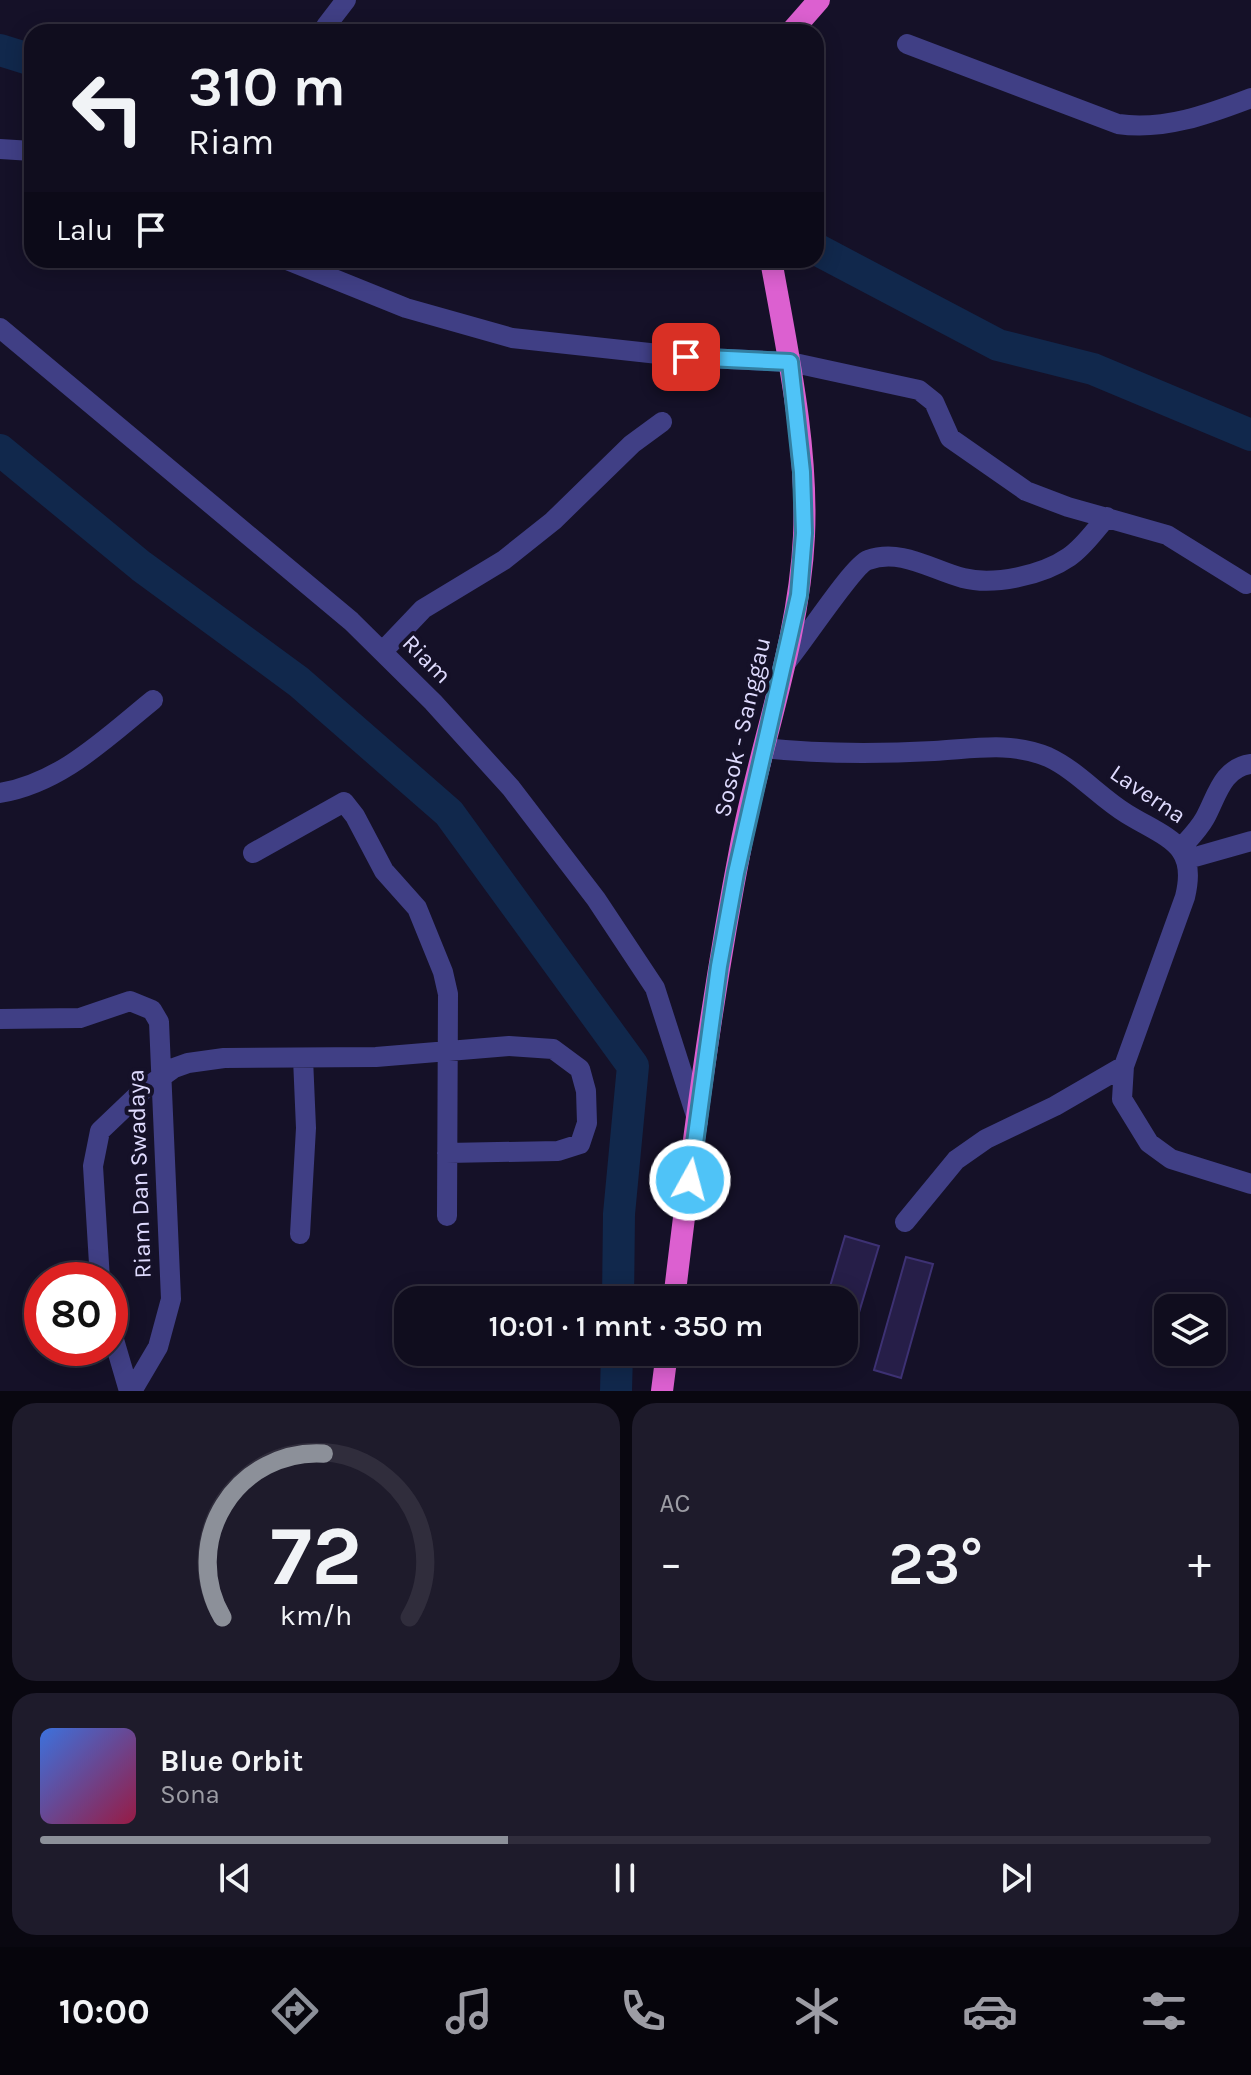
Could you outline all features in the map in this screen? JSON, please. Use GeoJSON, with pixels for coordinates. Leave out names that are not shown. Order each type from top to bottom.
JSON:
{"type":"FeatureCollection","features":[{"type":"Feature","properties":{"kind":"highway"},"geometry":{"type":"LineString","coordinates":[[798,24],[819,0]]}},
{"type":"Feature","properties":{"kind":"highway","name":"Sosok - Sanggau"},"geometry":{"type":"LineString","coordinates":[[676,1286],[719,966],[763,748],[799,595],[804,533],[790,362],[772,268]]}},
{"type":"Feature","properties":{"kind":"highway"},"geometry":{"type":"LineString","coordinates":[[662,1391],[665,1366]]}},
{"type":"Feature","properties":{"kind":"street"},"geometry":{"type":"LineString","coordinates":[[328,24],[346,0]]}},
{"type":"Feature","properties":{"kind":"street"},"geometry":{"type":"LineString","coordinates":[[907,44],[1118,124],[1142,128],[1180,121],[1251,98]]}},
{"type":"Feature","properties":{"kind":"street"},"geometry":{"type":"LineString","coordinates":[[0,149],[24,150]]}},
{"type":"Feature","properties":{"kind":"street"},"geometry":{"type":"LineString","coordinates":[[307,268],[406,308],[512,338],[686,357],[790,362],[928,394],[950,438],[1026,491],[1167,535],[1246,584]]}},
{"type":"Feature","properties":{"kind":"street","name":"Riam"},"geometry":{"type":"LineString","coordinates":[[0,328],[230,517],[383,651],[511,788],[620,934],[655,988],[698,1122]]}},
{"type":"Feature","properties":{"kind":"street"},"geometry":{"type":"LineString","coordinates":[[383,651],[423,609],[504,560],[553,521],[603,477],[632,444],[662,422]]}},
{"type":"Feature","properties":{"kind":"street"},"geometry":{"type":"LineString","coordinates":[[784,665],[812,632],[855,569],[867,560],[902,557],[980,580],[1012,577],[1055,565],[1072,555],[1107,517]]}},
{"type":"Feature","properties":{"kind":"street"},"geometry":{"type":"LineString","coordinates":[[0,793],[30,787],[68,767],[153,700]]}},
{"type":"Feature","properties":{"kind":"street","name":"Laverna"},"geometry":{"type":"LineString","coordinates":[[763,748],[912,752],[993,746],[1031,751],[1067,768],[1184,854],[1191,871],[1185,897],[1124,1066],[1122,1099],[1149,1143],[1171,1159],[1251,1184]]}},
{"type":"Feature","properties":{"kind":"street"},"geometry":{"type":"LineString","coordinates":[[1184,854],[1228,774],[1238,765],[1251,764]]}},
{"type":"Feature","properties":{"kind":"street"},"geometry":{"type":"LineString","coordinates":[[253,853],[339,802],[347,804],[384,871],[417,908],[428,930],[448,994],[447,1216]]}},
{"type":"Feature","properties":{"kind":"street"},"geometry":{"type":"LineString","coordinates":[[1184,854],[1251,841]]}},
{"type":"Feature","properties":{"kind":"street","name":"Riam Dan Swadaya"},"geometry":{"type":"LineString","coordinates":[[0,1019],[80,1018],[101,1013],[121,1002],[140,1002],[152,1010],[159,1022],[171,1299],[158,1347],[131,1391]]}},
{"type":"Feature","properties":{"kind":"street"},"geometry":{"type":"LineString","coordinates":[[99,1262],[93,1166],[95,1144],[107,1122],[174,1068],[203,1060],[303,1058],[509,1046],[553,1049],[580,1069],[586,1091],[587,1123],[585,1136],[571,1148],[447,1153]]}},
{"type":"Feature","properties":{"kind":"street"},"geometry":{"type":"LineString","coordinates":[[300,1234],[306,1128],[303,1058]]}},
{"type":"Feature","properties":{"kind":"street"},"geometry":{"type":"LineString","coordinates":[[905,1222],[956,1160],[986,1139],[1055,1106],[1124,1066]]}},
{"type":"Feature","properties":{"kind":"street"},"geometry":{"type":"LineString","coordinates":[[123,1366],[131,1391]]}},
{"type":"Feature","properties":{"kind":"building"},"geometry":{"type":"Polygon","coordinates":[[[845,1236],[879,1246],[858,1316],[858,1286],[830,1286],[845,1236]]]}},
{"type":"Feature","properties":{"kind":"building"},"geometry":{"type":"Polygon","coordinates":[[[906,1257],[933,1264],[901,1378],[874,1370],[906,1257]]]}},
{"type":"Feature","properties":{"kind":"waterway"},"geometry":{"type":"LineString","coordinates":[[0,50],[24,58]]}},
{"type":"Feature","properties":{"kind":"waterway"},"geometry":{"type":"LineString","coordinates":[[824,253],[998,345],[1093,369],[1251,435]]}},
{"type":"Feature","properties":{"kind":"waterway"},"geometry":{"type":"LineString","coordinates":[[0,450],[141,566],[299,682],[449,813],[633,1066],[619,1214],[618,1286]]}},
{"type":"Feature","properties":{"kind":"waterway"},"geometry":{"type":"LineString","coordinates":[[616,1391],[617,1366]]}},
{"type":"Feature","properties":{"kind":"route"},"geometry":{"type":"LineString","coordinates":[[686,357],[790,362],[802,472],[804,533],[799,595],[742,842],[719,966],[690,1180]]}}]}
